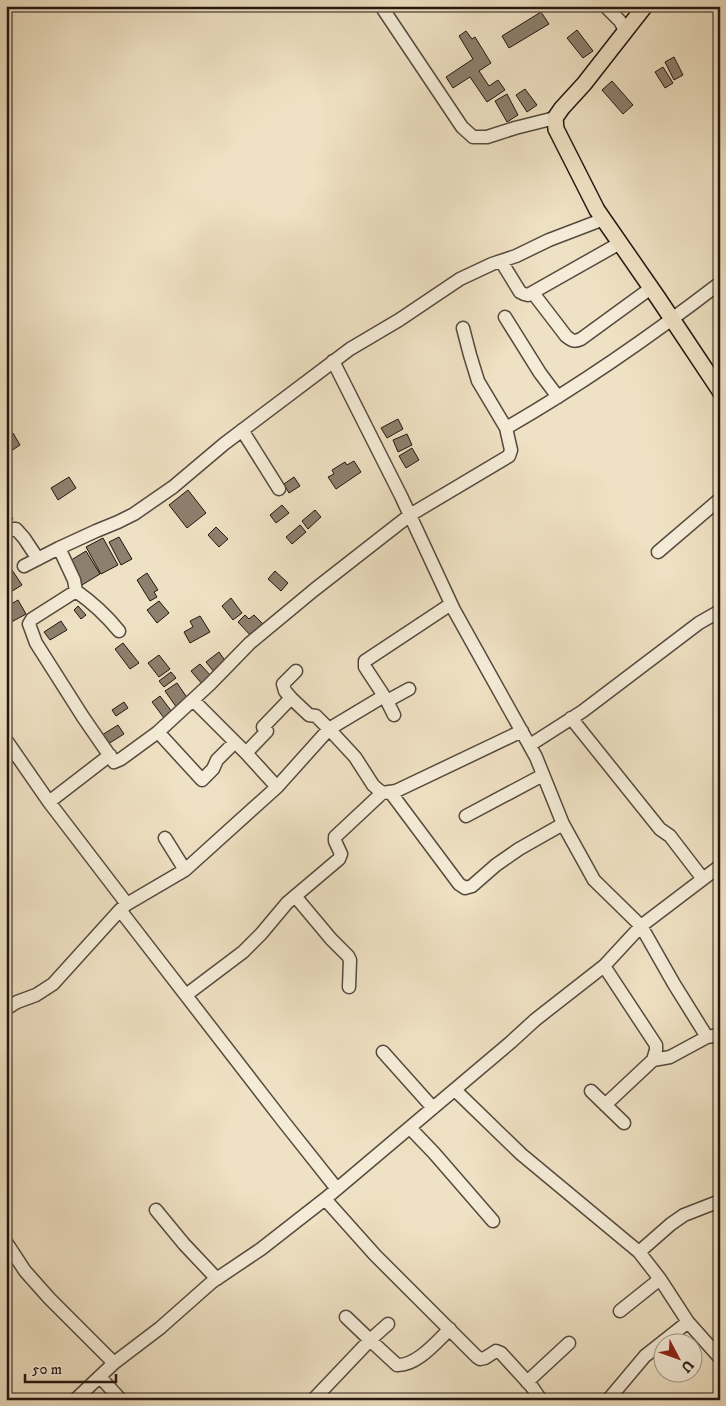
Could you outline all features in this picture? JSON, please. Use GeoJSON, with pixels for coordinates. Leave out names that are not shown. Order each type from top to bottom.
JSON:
{"type":"FeatureCollection","features":[{"type":"Feature","properties":{"kind":"main road"},"geometry":{"type":"LineString","coordinates":[[645,6],[562,108],[555,118],[556,129],[597,210],[674,318],[720,391]]}},
{"type":"Feature","properties":{"kind":"street"},"geometry":{"type":"LineString","coordinates":[[381,6],[462,127],[473,137],[488,137],[555,118]]}},
{"type":"Feature","properties":{"kind":"street"},"geometry":{"type":"LineString","coordinates":[[605,6],[625,30]]}},
{"type":"Feature","properties":{"kind":"street"},"geometry":{"type":"LineString","coordinates":[[24,566],[134,514],[173,487],[242,430],[333,361],[460,279],[549,240],[604,219]]}},
{"type":"Feature","properties":{"kind":"street"},"geometry":{"type":"LineString","coordinates":[[501,261],[520,292],[528,295],[620,243]]}},
{"type":"Feature","properties":{"kind":"street"},"geometry":{"type":"LineString","coordinates":[[506,428],[591,376],[720,283]]}},
{"type":"Feature","properties":{"kind":"street"},"geometry":{"type":"LineString","coordinates":[[534,293],[566,336],[575,341],[581,339],[651,288]]}},
{"type":"Feature","properties":{"kind":"street"},"geometry":{"type":"LineString","coordinates":[[506,317],[540,373],[558,397]]}},
{"type":"Feature","properties":{"kind":"street"},"geometry":{"type":"LineString","coordinates":[[76,591],[32,620],[29,624],[36,643],[114,762],[158,732],[250,643],[410,515],[509,456],[511,450],[506,428],[478,380],[464,328]]}},
{"type":"Feature","properties":{"kind":"street"},"geometry":{"type":"LineString","coordinates":[[333,361],[410,515],[451,604],[530,745],[563,824],[594,880],[641,926],[707,1037]]}},
{"type":"Feature","properties":{"kind":"street"},"geometry":{"type":"LineString","coordinates":[[242,430],[279,489]]}},
{"type":"Feature","properties":{"kind":"street"},"geometry":{"type":"LineString","coordinates":[[658,552],[720,499]]}},
{"type":"Feature","properties":{"kind":"street"},"geometry":{"type":"LineString","coordinates":[[6,532],[16,529],[38,559]]}},
{"type":"Feature","properties":{"kind":"street"},"geometry":{"type":"LineString","coordinates":[[59,548],[74,580],[76,591],[107,616],[119,631]]}},
{"type":"Feature","properties":{"kind":"street"},"geometry":{"type":"LineString","coordinates":[[394,715],[365,667],[364,661],[451,604]]}},
{"type":"Feature","properties":{"kind":"street"},"geometry":{"type":"LineString","coordinates":[[530,745],[571,718],[699,623],[720,611]]}},
{"type":"Feature","properties":{"kind":"street"},"geometry":{"type":"LineString","coordinates":[[296,671],[283,684],[285,691],[309,715],[316,716],[355,757],[374,785],[387,793],[459,884],[466,888],[472,886],[496,865],[519,849],[563,824]]}},
{"type":"Feature","properties":{"kind":"street"},"geometry":{"type":"LineString","coordinates":[[6,1009],[17,1002],[36,995],[53,984],[123,907],[185,870],[277,787],[329,729],[385,699],[409,689]]}},
{"type":"Feature","properties":{"kind":"street"},"geometry":{"type":"LineString","coordinates":[[246,754],[267,731],[262,727],[292,698]]}},
{"type":"Feature","properties":{"kind":"street"},"geometry":{"type":"LineString","coordinates":[[193,700],[277,787]]}},
{"type":"Feature","properties":{"kind":"street"},"geometry":{"type":"LineString","coordinates":[[571,718],[660,829],[670,836],[703,879]]}},
{"type":"Feature","properties":{"kind":"street"},"geometry":{"type":"LineString","coordinates":[[186,995],[243,952],[261,934],[287,902],[338,859],[340,854],[335,837],[387,793],[522,731]]}},
{"type":"Feature","properties":{"kind":"street"},"geometry":{"type":"LineString","coordinates":[[158,732],[202,780],[213,769],[217,760],[235,742]]}},
{"type":"Feature","properties":{"kind":"street"},"geometry":{"type":"LineString","coordinates":[[6,740],[186,995],[337,1188]]}},
{"type":"Feature","properties":{"kind":"street"},"geometry":{"type":"LineString","coordinates":[[49,802],[110,756]]}},
{"type":"Feature","properties":{"kind":"street"},"geometry":{"type":"LineString","coordinates":[[466,816],[544,775]]}},
{"type":"Feature","properties":{"kind":"street"},"geometry":{"type":"LineString","coordinates":[[165,838],[185,870]]}},
{"type":"Feature","properties":{"kind":"street"},"geometry":{"type":"LineString","coordinates":[[75,1400],[114,1363],[160,1328],[217,1279],[261,1249],[325,1198],[455,1090],[535,1020],[604,966],[641,926],[720,866]]}},
{"type":"Feature","properties":{"kind":"street"},"geometry":{"type":"LineString","coordinates":[[296,896],[312,917],[348,956],[350,960],[349,987]]}},
{"type":"Feature","properties":{"kind":"street"},"geometry":{"type":"LineString","coordinates":[[604,966],[656,1045],[653,1060],[605,1105]]}},
{"type":"Feature","properties":{"kind":"street"},"geometry":{"type":"LineString","coordinates":[[653,1060],[670,1057],[707,1037],[720,1035]]}},
{"type":"Feature","properties":{"kind":"street"},"geometry":{"type":"LineString","coordinates":[[383,1052],[433,1108]]}},
{"type":"Feature","properties":{"kind":"street"},"geometry":{"type":"LineString","coordinates":[[455,1090],[521,1154],[639,1252],[660,1279],[688,1322],[720,1358]]}},
{"type":"Feature","properties":{"kind":"street"},"geometry":{"type":"LineString","coordinates":[[591,1091],[624,1122]]}},
{"type":"Feature","properties":{"kind":"street"},"geometry":{"type":"LineString","coordinates":[[410,1128],[493,1221]]}},
{"type":"Feature","properties":{"kind":"street"},"geometry":{"type":"LineString","coordinates":[[325,1198],[375,1255],[480,1359],[496,1351],[501,1353],[528,1382],[541,1400]]}},
{"type":"Feature","properties":{"kind":"street"},"geometry":{"type":"LineString","coordinates":[[639,1252],[684,1215],[720,1201]]}},
{"type":"Feature","properties":{"kind":"street"},"geometry":{"type":"LineString","coordinates":[[156,1210],[184,1244],[217,1279]]}},
{"type":"Feature","properties":{"kind":"street"},"geometry":{"type":"LineString","coordinates":[[6,1242],[24,1270],[49,1298],[114,1363]]}},
{"type":"Feature","properties":{"kind":"street"},"geometry":{"type":"LineString","coordinates":[[620,1311],[660,1279]]}},
{"type":"Feature","properties":{"kind":"street"},"geometry":{"type":"LineString","coordinates":[[346,1317],[398,1365],[415,1360],[450,1329]]}},
{"type":"Feature","properties":{"kind":"street"},"geometry":{"type":"LineString","coordinates":[[608,1400],[645,1356],[688,1322]]}},
{"type":"Feature","properties":{"kind":"street"},"geometry":{"type":"LineString","coordinates":[[313,1400],[370,1340],[388,1324]]}},
{"type":"Feature","properties":{"kind":"street"},"geometry":{"type":"LineString","coordinates":[[528,1382],[569,1343]]}},
{"type":"Feature","properties":{"kind":"street"},"geometry":{"type":"LineString","coordinates":[[100,1377],[121,1400]]}},
{"type":"Feature","properties":{"kind":"building"},"geometry":{"type":"Polygon","coordinates":[[[541,12],[549,24],[509,48],[502,36],[541,12]]]}},
{"type":"Feature","properties":{"kind":"building"},"geometry":{"type":"Polygon","coordinates":[[[577,30],[593,51],[583,58],[567,38],[577,30]]]}},
{"type":"Feature","properties":{"kind":"building"},"geometry":{"type":"Polygon","coordinates":[[[466,31],[472,39],[475,37],[491,63],[479,71],[489,86],[498,80],[505,90],[487,102],[470,77],[453,88],[446,77],[473,59],[459,36],[466,31]]]}},
{"type":"Feature","properties":{"kind":"building"},"geometry":{"type":"Polygon","coordinates":[[[674,57],[683,75],[674,80],[665,62],[674,57]]]}},
{"type":"Feature","properties":{"kind":"building"},"geometry":{"type":"Polygon","coordinates":[[[663,67],[673,83],[665,88],[655,72],[663,67]]]}},
{"type":"Feature","properties":{"kind":"building"},"geometry":{"type":"Polygon","coordinates":[[[612,81],[633,105],[623,114],[602,90],[612,81]]]}},
{"type":"Feature","properties":{"kind":"building"},"geometry":{"type":"Polygon","coordinates":[[[525,89],[537,105],[527,112],[516,95],[525,89]]]}},
{"type":"Feature","properties":{"kind":"building"},"geometry":{"type":"Polygon","coordinates":[[[507,94],[518,115],[507,122],[495,101],[507,94]]]}},
{"type":"Feature","properties":{"kind":"building"},"geometry":{"type":"Polygon","coordinates":[[[398,419],[403,429],[387,438],[381,428],[398,419]]]}},
{"type":"Feature","properties":{"kind":"building"},"geometry":{"type":"Polygon","coordinates":[[[13,433],[20,445],[11,451],[6,443],[6,437],[13,433]]]}},
{"type":"Feature","properties":{"kind":"building"},"geometry":{"type":"Polygon","coordinates":[[[407,434],[412,445],[398,452],[393,440],[407,434]]]}},
{"type":"Feature","properties":{"kind":"building"},"geometry":{"type":"Polygon","coordinates":[[[412,448],[419,460],[406,468],[399,456],[412,448]]]}},
{"type":"Feature","properties":{"kind":"building"},"geometry":{"type":"Polygon","coordinates":[[[354,461],[361,472],[336,489],[328,477],[334,474],[332,470],[345,462],[347,465],[354,461]]]}},
{"type":"Feature","properties":{"kind":"building"},"geometry":{"type":"Polygon","coordinates":[[[69,477],[76,488],[58,500],[51,488],[69,477]]]}},
{"type":"Feature","properties":{"kind":"building"},"geometry":{"type":"Polygon","coordinates":[[[294,477],[300,486],[289,493],[284,484],[294,477]]]}},
{"type":"Feature","properties":{"kind":"building"},"geometry":{"type":"Polygon","coordinates":[[[188,490],[206,513],[187,528],[169,505],[188,490]]]}},
{"type":"Feature","properties":{"kind":"building"},"geometry":{"type":"Polygon","coordinates":[[[282,505],[289,513],[276,523],[270,515],[282,505]]]}},
{"type":"Feature","properties":{"kind":"building"},"geometry":{"type":"Polygon","coordinates":[[[6,508],[13,519],[6,523],[6,508]]]}},
{"type":"Feature","properties":{"kind":"building"},"geometry":{"type":"Polygon","coordinates":[[[315,510],[321,517],[308,529],[302,521],[315,510]]]}},
{"type":"Feature","properties":{"kind":"building"},"geometry":{"type":"Polygon","coordinates":[[[300,525],[306,532],[292,544],[286,537],[300,525]]]}},
{"type":"Feature","properties":{"kind":"building"},"geometry":{"type":"Polygon","coordinates":[[[216,527],[228,539],[219,547],[208,535],[216,527]]]}},
{"type":"Feature","properties":{"kind":"building"},"geometry":{"type":"Polygon","coordinates":[[[119,537],[132,559],[121,565],[109,542],[119,537]]]}},
{"type":"Feature","properties":{"kind":"building"},"geometry":{"type":"Polygon","coordinates":[[[103,538],[118,565],[101,574],[86,547],[103,538]]]}},
{"type":"Feature","properties":{"kind":"building"},"geometry":{"type":"Polygon","coordinates":[[[86,551],[100,574],[82,585],[68,562],[86,551]]]}},
{"type":"Feature","properties":{"kind":"building"},"geometry":{"type":"Polygon","coordinates":[[[6,561],[22,585],[6,595],[6,561]]]}},
{"type":"Feature","properties":{"kind":"building"},"geometry":{"type":"Polygon","coordinates":[[[275,571],[288,583],[281,591],[268,579],[275,571]]]}},
{"type":"Feature","properties":{"kind":"building"},"geometry":{"type":"Polygon","coordinates":[[[147,573],[158,590],[154,592],[157,597],[150,601],[137,580],[147,573]]]}},
{"type":"Feature","properties":{"kind":"building"},"geometry":{"type":"Polygon","coordinates":[[[231,598],[242,613],[233,620],[222,606],[231,598]]]}},
{"type":"Feature","properties":{"kind":"building"},"geometry":{"type":"Polygon","coordinates":[[[18,600],[26,614],[6,625],[6,607],[18,600]]]}},
{"type":"Feature","properties":{"kind":"building"},"geometry":{"type":"Polygon","coordinates":[[[159,601],[169,613],[157,623],[147,610],[159,601]]]}},
{"type":"Feature","properties":{"kind":"building"},"geometry":{"type":"Polygon","coordinates":[[[78,606],[86,615],[81,619],[74,610],[78,606]]]}},
{"type":"Feature","properties":{"kind":"building"},"geometry":{"type":"Polygon","coordinates":[[[245,615],[249,619],[254,615],[263,624],[252,637],[238,622],[245,615]]]}},
{"type":"Feature","properties":{"kind":"building"},"geometry":{"type":"Polygon","coordinates":[[[200,616],[210,632],[190,643],[184,632],[193,627],[190,621],[200,616]]]}},
{"type":"Feature","properties":{"kind":"building"},"geometry":{"type":"Polygon","coordinates":[[[61,621],[67,630],[50,640],[44,632],[61,621]]]}},
{"type":"Feature","properties":{"kind":"building"},"geometry":{"type":"Polygon","coordinates":[[[123,643],[139,663],[130,669],[115,649],[123,643]]]}},
{"type":"Feature","properties":{"kind":"building"},"geometry":{"type":"Polygon","coordinates":[[[219,652],[226,662],[214,672],[206,662],[219,652]]]}},
{"type":"Feature","properties":{"kind":"building"},"geometry":{"type":"Polygon","coordinates":[[[159,655],[170,669],[159,677],[148,663],[159,655]]]}},
{"type":"Feature","properties":{"kind":"building"},"geometry":{"type":"Polygon","coordinates":[[[200,664],[212,677],[203,685],[191,671],[200,664]]]}},
{"type":"Feature","properties":{"kind":"building"},"geometry":{"type":"Polygon","coordinates":[[[171,672],[176,678],[164,687],[159,681],[171,672]]]}},
{"type":"Feature","properties":{"kind":"building"},"geometry":{"type":"Polygon","coordinates":[[[177,683],[188,699],[177,708],[165,691],[177,683]]]}},
{"type":"Feature","properties":{"kind":"building"},"geometry":{"type":"Polygon","coordinates":[[[160,696],[172,712],[164,718],[152,702],[160,696]]]}},
{"type":"Feature","properties":{"kind":"building"},"geometry":{"type":"Polygon","coordinates":[[[124,702],[128,708],[116,716],[112,710],[124,702]]]}},
{"type":"Feature","properties":{"kind":"building"},"geometry":{"type":"Polygon","coordinates":[[[118,725],[124,734],[108,744],[102,735],[118,725]]]}}]}
